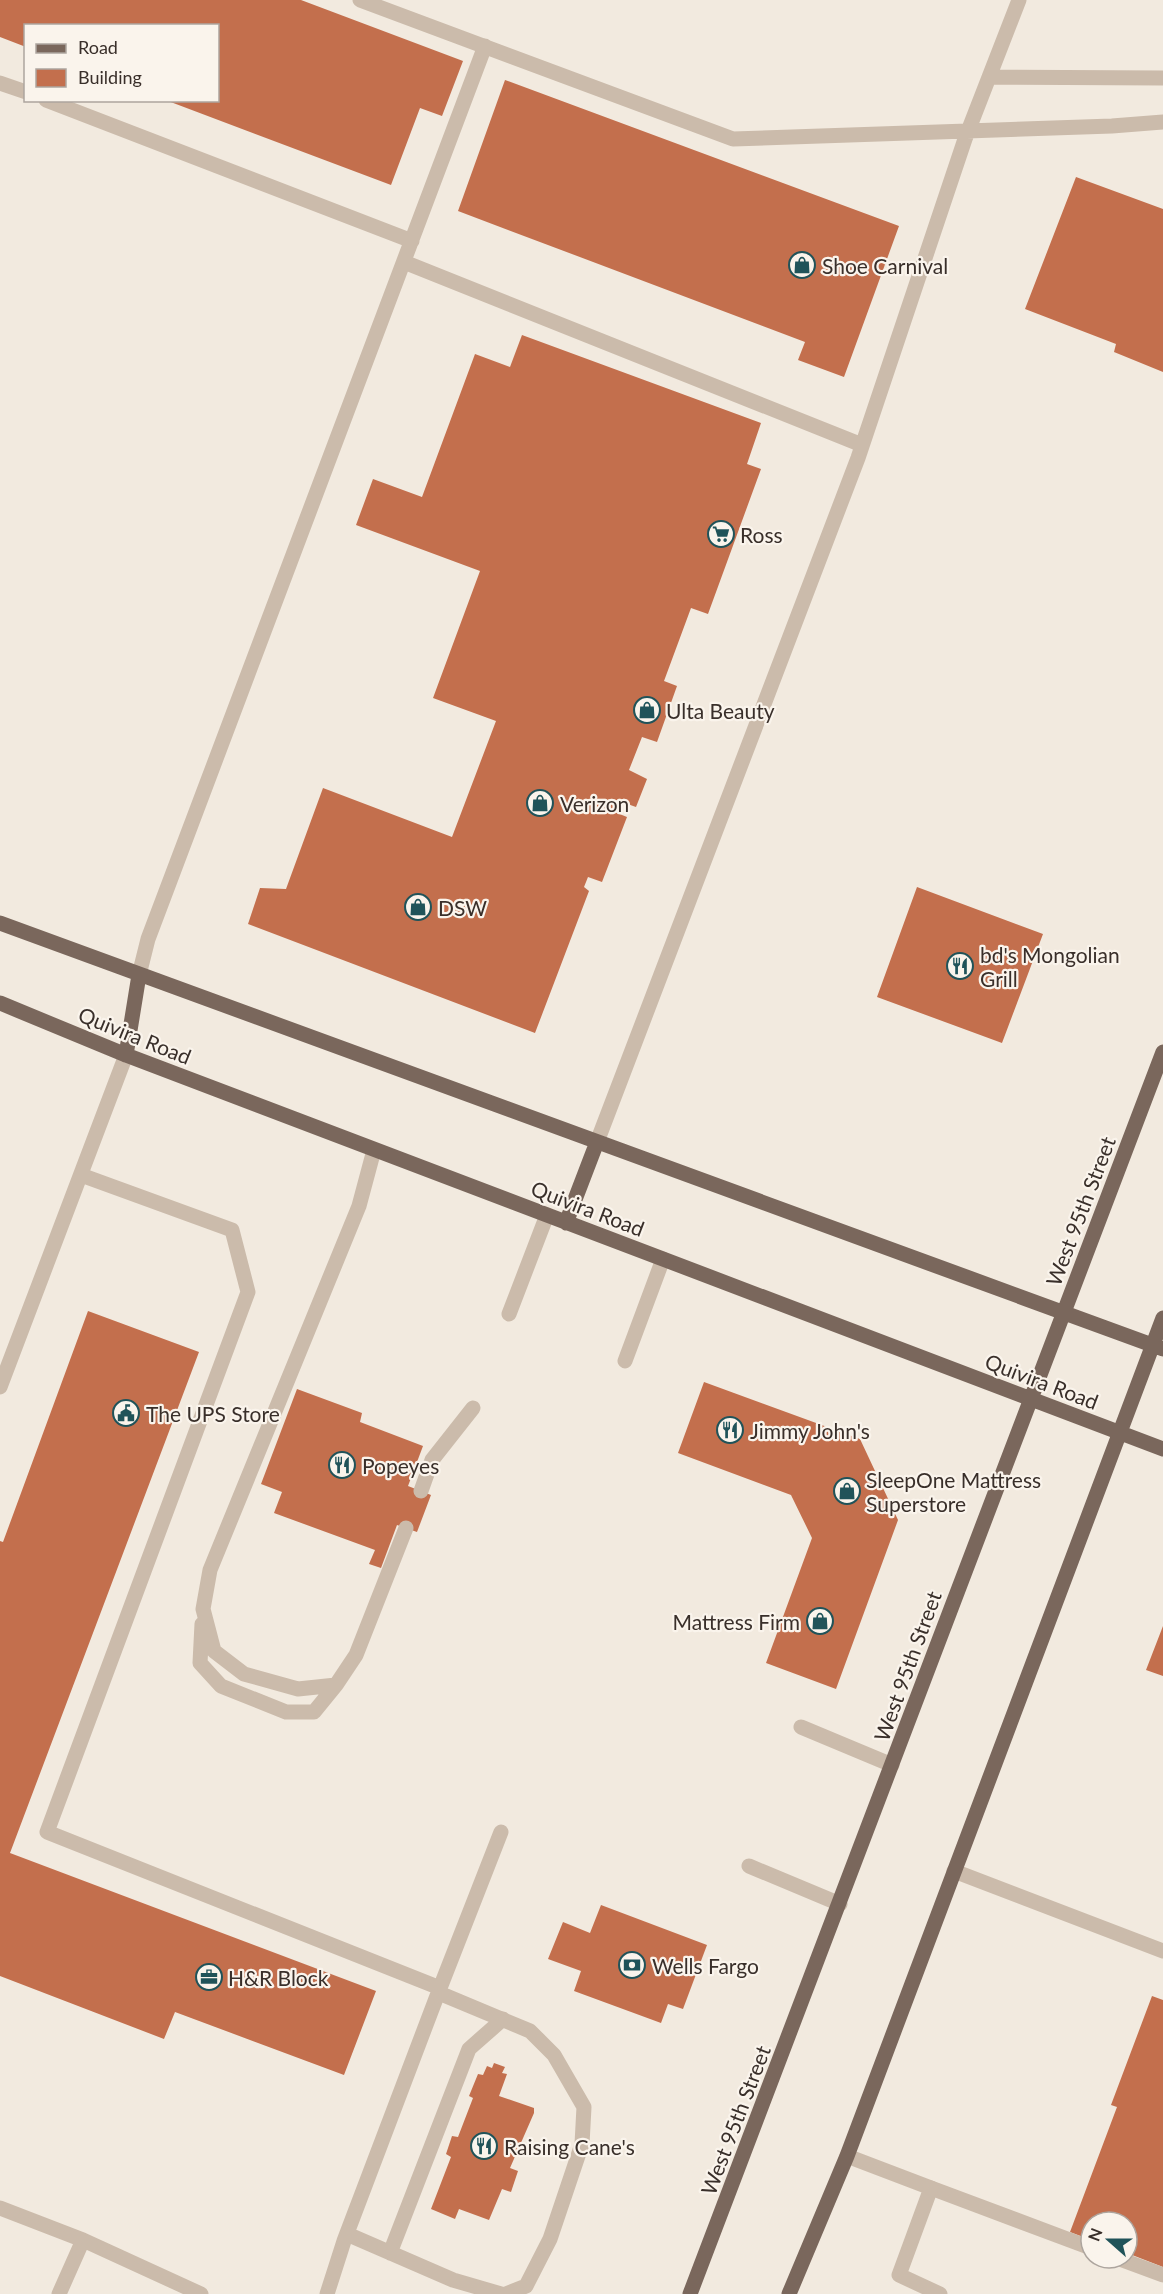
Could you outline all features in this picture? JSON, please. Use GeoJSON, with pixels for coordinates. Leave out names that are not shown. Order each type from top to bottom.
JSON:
{"type":"FeatureCollection","features":[{"type":"Feature","properties":{"kind":"main road"},"geometry":{"type":"LineString","coordinates":[[0,923],[1158,1347]]}},
{"type":"Feature","properties":{"kind":"main road"},"geometry":{"type":"LineString","coordinates":[[126,1055],[139,975]]}},
{"type":"Feature","properties":{"kind":"main road","name":"Quivira Road"},"geometry":{"type":"LineString","coordinates":[[0,1003],[126,1055],[1163,1449]]}},
{"type":"Feature","properties":{"kind":"main road","name":"West 95th Street"},"geometry":{"type":"LineString","coordinates":[[690,2294],[1163,1052]]}},
{"type":"Feature","properties":{"kind":"main road"},"geometry":{"type":"LineString","coordinates":[[566,1223],[597,1142]]}},
{"type":"Feature","properties":{"kind":"main road"},"geometry":{"type":"LineString","coordinates":[[789,2294],[847,2156],[1120,1433],[1158,1347],[1163,1318]]}},
{"type":"Feature","properties":{"kind":"street"},"geometry":{"type":"LineString","coordinates":[[360,0],[733,139],[1112,126],[1163,122]]}},
{"type":"Feature","properties":{"kind":"street"},"geometry":{"type":"LineString","coordinates":[[597,1142],[862,445],[969,130],[1019,0]]}},
{"type":"Feature","properties":{"kind":"street"},"geometry":{"type":"LineString","coordinates":[[139,975],[148,939],[484,46]]}},
{"type":"Feature","properties":{"kind":"street"},"geometry":{"type":"LineString","coordinates":[[989,77],[1163,78]]}},
{"type":"Feature","properties":{"kind":"street"},"geometry":{"type":"LineString","coordinates":[[0,83],[24,92]]}},
{"type":"Feature","properties":{"kind":"street"},"geometry":{"type":"LineString","coordinates":[[51,102],[412,241]]}},
{"type":"Feature","properties":{"kind":"street"},"geometry":{"type":"LineString","coordinates":[[404,262],[862,445]]}},
{"type":"Feature","properties":{"kind":"street"},"geometry":{"type":"LineString","coordinates":[[0,1387],[126,1055]]}},
{"type":"Feature","properties":{"kind":"street"},"geometry":{"type":"LineString","coordinates":[[374,1150],[359,1206],[210,1570],[203,1609],[200,1663],[221,1686],[286,1712],[314,1712],[356,1655],[406,1528]]}},
{"type":"Feature","properties":{"kind":"street"},"geometry":{"type":"LineString","coordinates":[[81,1175],[232,1230],[248,1292],[47,1832],[440,1991],[530,2031],[554,2055],[584,2108],[582,2144],[550,2239],[526,2286],[506,2294]]}},
{"type":"Feature","properties":{"kind":"street"},"geometry":{"type":"LineString","coordinates":[[509,1314],[547,1215]]}},
{"type":"Feature","properties":{"kind":"street"},"geometry":{"type":"LineString","coordinates":[[625,1361],[663,1259]]}},
{"type":"Feature","properties":{"kind":"street"},"geometry":{"type":"LineString","coordinates":[[421,1491],[432,1460],[473,1408]]}},
{"type":"Feature","properties":{"kind":"street"},"geometry":{"type":"LineString","coordinates":[[203,1609],[214,1651],[244,1674],[298,1689],[336,1685]]}},
{"type":"Feature","properties":{"kind":"street"},"geometry":{"type":"LineString","coordinates":[[801,1727],[892,1766]]}},
{"type":"Feature","properties":{"kind":"street"},"geometry":{"type":"LineString","coordinates":[[327,2294],[347,2234],[501,1832]]}},
{"type":"Feature","properties":{"kind":"street"},"geometry":{"type":"LineString","coordinates":[[749,1866],[840,1904]]}},
{"type":"Feature","properties":{"kind":"street"},"geometry":{"type":"LineString","coordinates":[[954,1871],[1163,1951]]}},
{"type":"Feature","properties":{"kind":"street"},"geometry":{"type":"LineString","coordinates":[[390,2253],[469,2049],[503,2019]]}},
{"type":"Feature","properties":{"kind":"street"},"geometry":{"type":"LineString","coordinates":[[847,2156],[1079,2244]]}},
{"type":"Feature","properties":{"kind":"street"},"geometry":{"type":"LineString","coordinates":[[931,2188],[898,2275],[940,2294]]}},
{"type":"Feature","properties":{"kind":"street"},"geometry":{"type":"LineString","coordinates":[[0,2208],[83,2240],[201,2294]]}},
{"type":"Feature","properties":{"kind":"street"},"geometry":{"type":"LineString","coordinates":[[347,2234],[453,2280],[501,2294]]}},
{"type":"Feature","properties":{"kind":"street"},"geometry":{"type":"LineString","coordinates":[[59,2294],[83,2240]]}},
{"type":"Feature","properties":{"kind":"street"},"geometry":{"type":"LineString","coordinates":[[1139,2266],[1163,2275]]}},
{"type":"Feature","properties":{"kind":"building"},"geometry":{"type":"Polygon","coordinates":[[[0,0],[301,0],[463,61],[442,116],[420,108],[391,185],[171,102],[219,102],[219,24],[24,24],[24,46],[0,37],[0,0]]]}},
{"type":"Feature","properties":{"kind":"building"},"geometry":{"type":"Polygon","coordinates":[[[505,80],[899,226],[844,377],[798,360],[805,342],[458,211],[505,80]]]}},
{"type":"Feature","properties":{"kind":"building"},"geometry":{"type":"Polygon","coordinates":[[[1076,177],[1163,209],[1163,372],[1114,352],[1116,344],[1025,309],[1076,177]]]}},
{"type":"Feature","properties":{"kind":"building"},"geometry":{"type":"Polygon","coordinates":[[[522,335],[761,423],[747,464],[761,469],[708,614],[691,608],[664,681],[677,686],[657,742],[642,737],[629,770],[647,779],[636,807],[616,800],[612,811],[627,817],[602,882],[588,877],[584,887],[589,891],[535,1033],[248,924],[260,888],[286,889],[323,788],[452,837],[496,721],[433,698],[480,571],[356,525],[373,479],[422,497],[475,354],[510,367],[522,335]]]}},
{"type":"Feature","properties":{"kind":"building","name":"bd's Mongolian Grill"},"geometry":{"type":"Polygon","coordinates":[[[917,887],[1043,934],[1002,1043],[877,997],[917,887]]]}},
{"type":"Feature","properties":{"kind":"building"},"geometry":{"type":"Polygon","coordinates":[[[88,1311],[199,1352],[10,1853],[376,1991],[344,2075],[175,2012],[164,2039],[0,1976],[0,1541],[3,1542],[88,1311]]]}},
{"type":"Feature","properties":{"kind":"building"},"geometry":{"type":"Polygon","coordinates":[[[704,1382],[860,1439],[898,1520],[836,1689],[766,1663],[812,1538],[791,1495],[678,1453],[704,1382]]]}},
{"type":"Feature","properties":{"kind":"building","name":"Popeyes"},"geometry":{"type":"Polygon","coordinates":[[[297,1389],[362,1413],[360,1422],[423,1446],[408,1486],[431,1495],[417,1532],[397,1525],[381,1568],[369,1564],[375,1550],[274,1513],[282,1492],[261,1484],[297,1389]]]}},
{"type":"Feature","properties":{"kind":"building"},"geometry":{"type":"Polygon","coordinates":[[[1163,1626],[1163,1676],[1146,1670],[1163,1626]]]}},
{"type":"Feature","properties":{"kind":"building","name":"Wells Fargo"},"geometry":{"type":"Polygon","coordinates":[[[601,1905],[707,1945],[683,2009],[668,2004],[661,2023],[574,1991],[581,1971],[548,1959],[563,1922],[590,1933],[601,1905]]]}},
{"type":"Feature","properties":{"kind":"building"},"geometry":{"type":"Polygon","coordinates":[[[1152,1996],[1163,2000],[1163,2267],[1139,2258],[1139,2210],[1079,2210],[1079,2235],[1070,2232],[1117,2107],[1111,2105],[1152,1996]]]}},
{"type":"Feature","properties":{"kind":"building","name":"Raising Cane's"},"geometry":{"type":"Polygon","coordinates":[[[494,2063],[505,2067],[502,2073],[507,2074],[499,2096],[534,2108],[534,2113],[510,2168],[518,2171],[511,2192],[502,2189],[489,2220],[459,2209],[455,2219],[431,2209],[451,2157],[446,2154],[452,2136],[458,2137],[473,2098],[469,2096],[478,2074],[483,2075],[487,2066],[492,2068],[494,2063]]]}},
{"type":"Feature","properties":{"kind":"place","name":"Shoe Carnival"},"geometry":{"type":"Point","coordinates":[802,265]}},
{"type":"Feature","properties":{"kind":"place","name":"Ross"},"geometry":{"type":"Point","coordinates":[721,534]}},
{"type":"Feature","properties":{"kind":"place","name":"Ulta Beauty"},"geometry":{"type":"Point","coordinates":[647,710]}},
{"type":"Feature","properties":{"kind":"place","name":"Verizon"},"geometry":{"type":"Point","coordinates":[540,803]}},
{"type":"Feature","properties":{"kind":"place","name":"DSW"},"geometry":{"type":"Point","coordinates":[418,907]}},
{"type":"Feature","properties":{"kind":"place","name":"bd's Mongolian Grill"},"geometry":{"type":"Point","coordinates":[960,966]}},
{"type":"Feature","properties":{"kind":"place","name":"The UPS Store"},"geometry":{"type":"Point","coordinates":[126,1413]}},
{"type":"Feature","properties":{"kind":"place","name":"Jimmy John's"},"geometry":{"type":"Point","coordinates":[730,1430]}},
{"type":"Feature","properties":{"kind":"place","name":"Popeyes"},"geometry":{"type":"Point","coordinates":[342,1465]}},
{"type":"Feature","properties":{"kind":"place","name":"SleepOne Mattress Superstore"},"geometry":{"type":"Point","coordinates":[847,1491]}},
{"type":"Feature","properties":{"kind":"place","name":"Mattress Firm"},"geometry":{"type":"Point","coordinates":[820,1621]}},
{"type":"Feature","properties":{"kind":"place","name":"Wells Fargo"},"geometry":{"type":"Point","coordinates":[632,1965]}},
{"type":"Feature","properties":{"kind":"place","name":"H&R Block"},"geometry":{"type":"Point","coordinates":[209,1977]}},
{"type":"Feature","properties":{"kind":"place","name":"Raising Cane's"},"geometry":{"type":"Point","coordinates":[484,2146]}}]}
